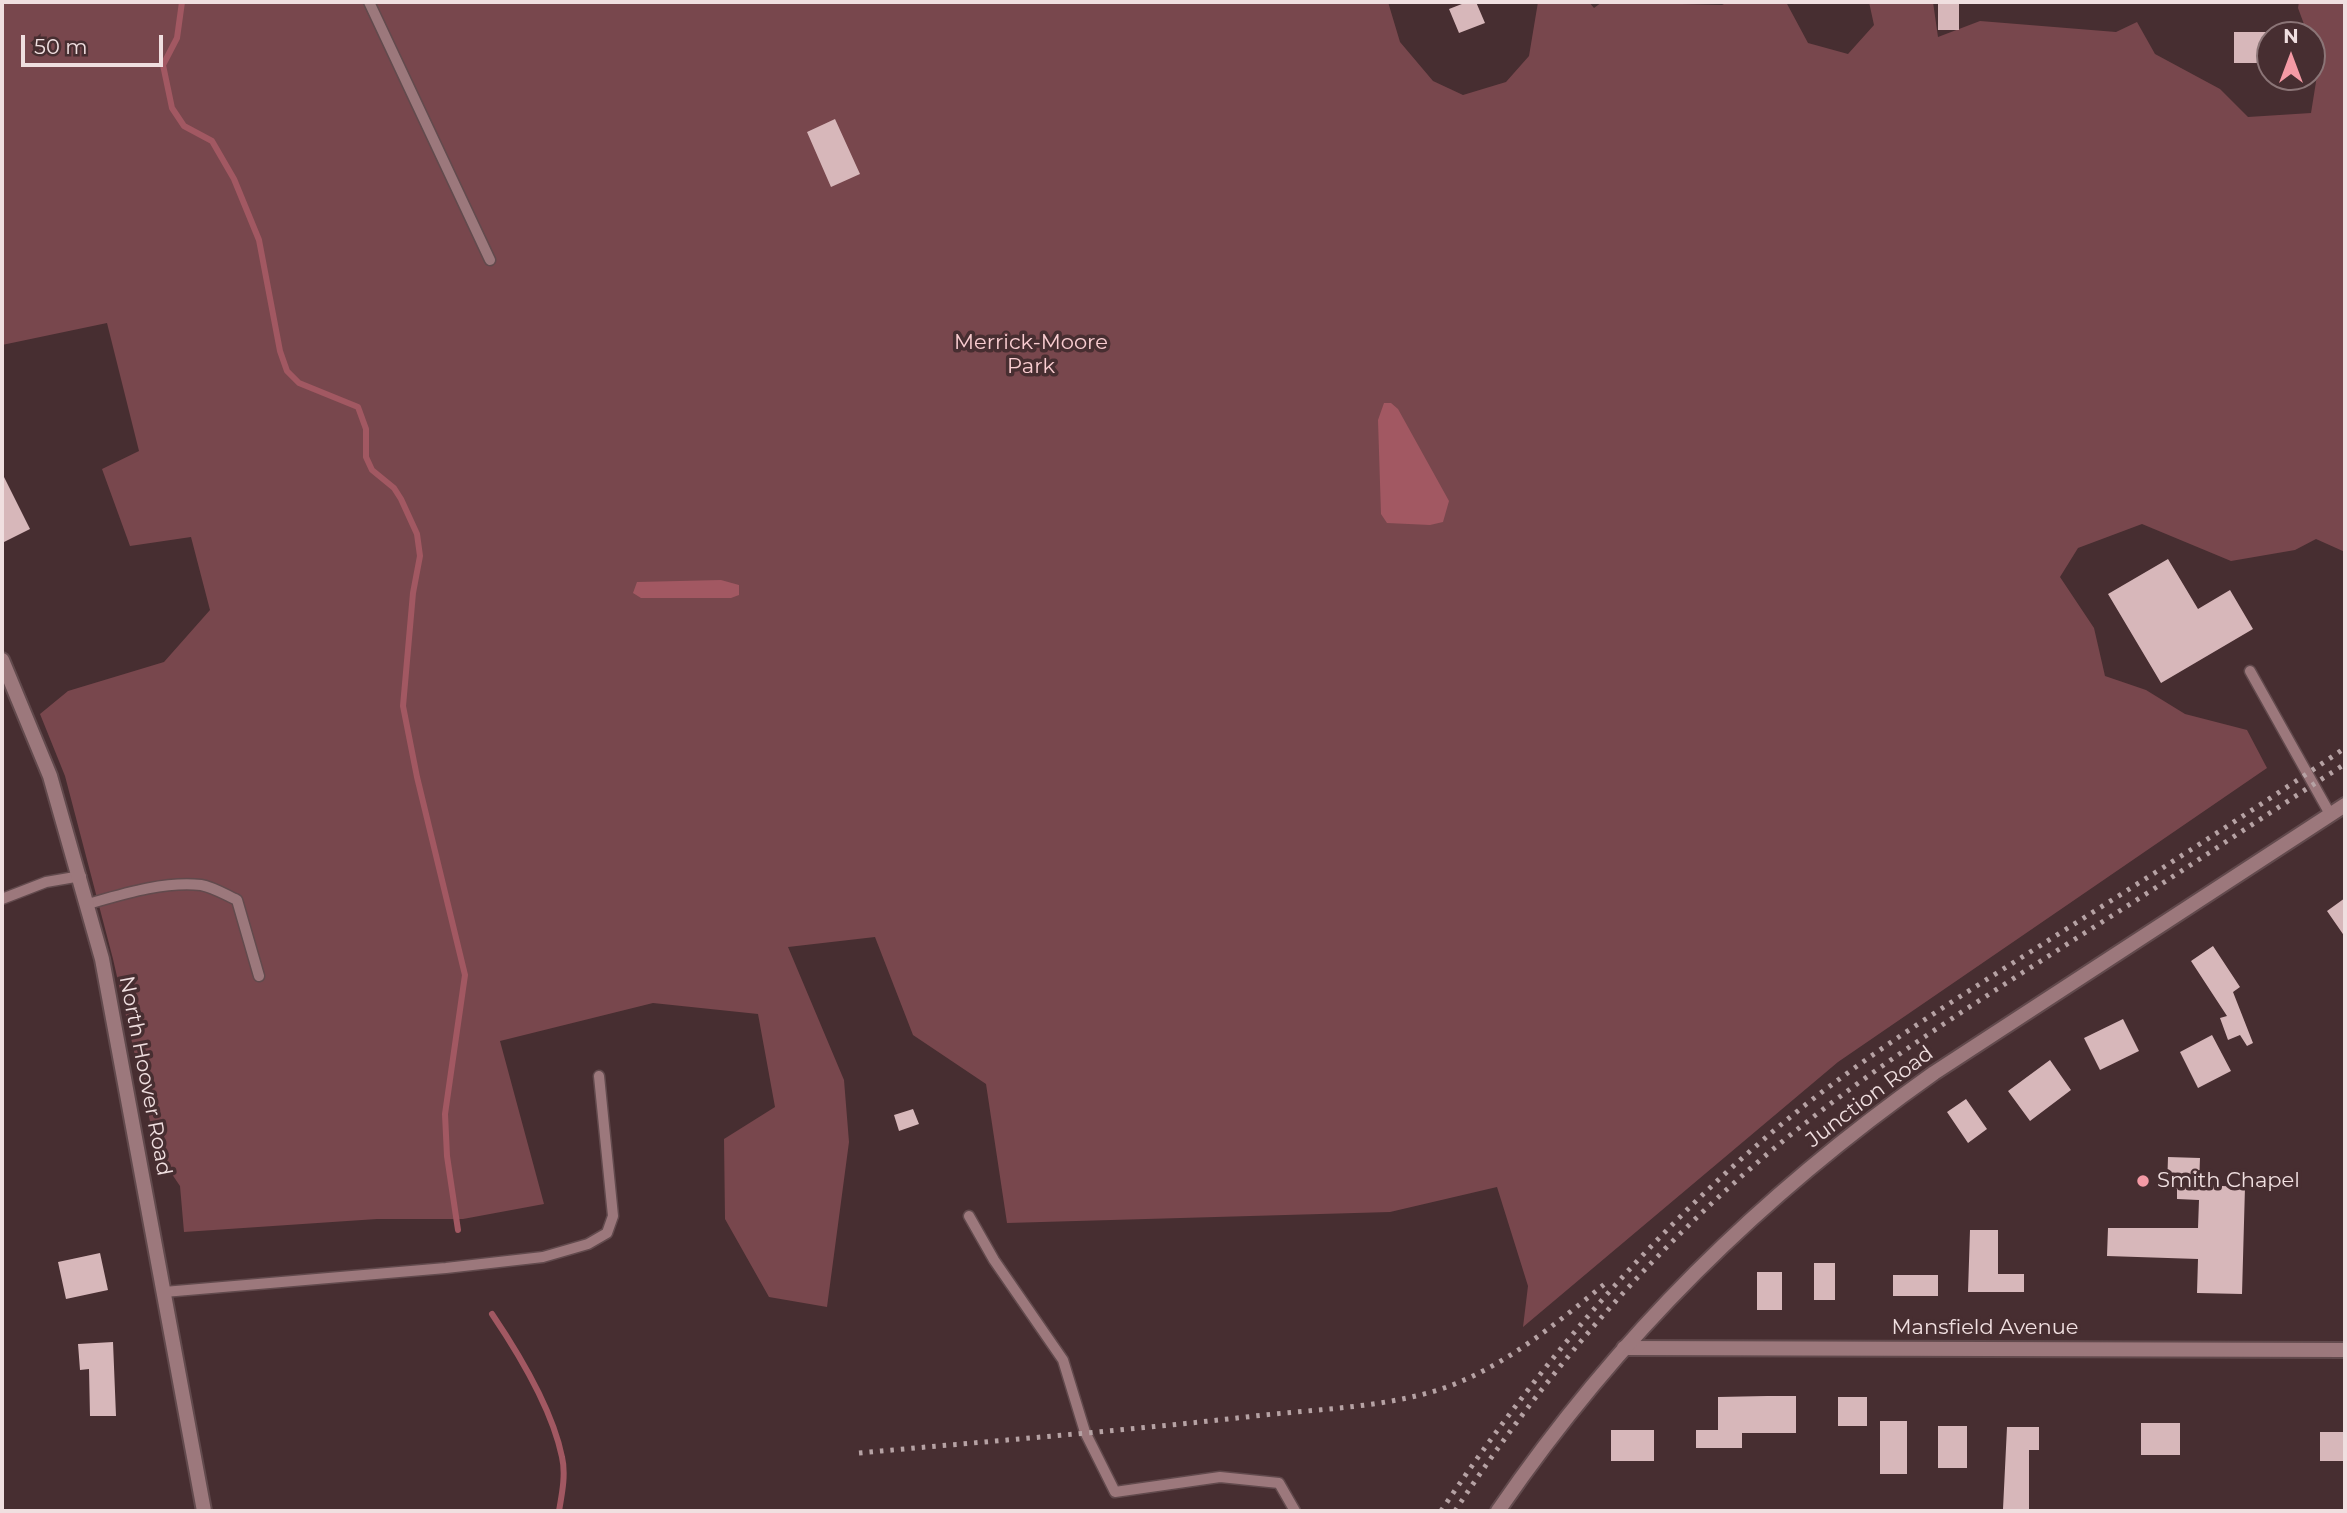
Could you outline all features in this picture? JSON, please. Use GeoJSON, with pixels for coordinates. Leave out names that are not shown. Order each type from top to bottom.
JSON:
{"type":"FeatureCollection","features":[{"type":"Feature","properties":{"kind":"street","name":"North Hoover Road"},"geometry":{"type":"LineString","coordinates":[[2,660],[50,776],[88,904],[130,1099],[204,1511]]}},
{"type":"Feature","properties":{"kind":"street","name":"Junction Road"},"geometry":{"type":"LineString","coordinates":[[1498,1511],[1542,1447],[1624,1349],[1755,1213],[1874,1116],[2054,993],[2340,810]]}},
{"type":"Feature","properties":{"kind":"street","name":"Mansfield Avenue"},"geometry":{"type":"LineString","coordinates":[[1624,1349],[2345,1350]]}},
{"type":"Feature","properties":{"kind":"lane"},"geometry":{"type":"LineString","coordinates":[[369,2],[489,260]]}},
{"type":"Feature","properties":{"kind":"lane"},"geometry":{"type":"LineString","coordinates":[[2250,671],[2340,810]]}},
{"type":"Feature","properties":{"kind":"lane"},"geometry":{"type":"LineString","coordinates":[[2,899],[46,882],[81,876]]}},
{"type":"Feature","properties":{"kind":"lane"},"geometry":{"type":"LineString","coordinates":[[88,904],[153,888],[203,885],[237,900],[259,976]]}},
{"type":"Feature","properties":{"kind":"lane"},"geometry":{"type":"LineString","coordinates":[[164,1292],[446,1268],[543,1257],[588,1244],[607,1233],[613,1216],[600,1076]]}},
{"type":"Feature","properties":{"kind":"lane"},"geometry":{"type":"LineString","coordinates":[[970,1216],[994,1260],[1063,1360],[1085,1432],[1115,1492],[1220,1477],[1279,1483],[1296,1511]]}},
{"type":"Feature","properties":{"kind":"green space","name":"Merrick-Moore Park"},"geometry":{"type":"Polygon","coordinates":[[[2,2],[1388,2],[1400,42],[1433,81],[1463,95],[1506,82],[1529,56],[1538,2],[1589,2],[1594,8],[1602,2],[1722,5],[1728,2],[1786,2],[1808,43],[1848,54],[1874,25],[1869,2],[1933,2],[1938,37],[1980,21],[2116,32],[2137,22],[2155,54],[2220,89],[2248,117],[2311,113],[2315,91],[2326,91],[2326,21],[2303,21],[2298,8],[2299,2],[2345,2],[2345,552],[2316,539],[2295,550],[2231,561],[2142,524],[2078,548],[2060,577],[2094,628],[2105,676],[2146,690],[2185,714],[2247,730],[2267,768],[1838,1062],[1523,1327],[1528,1286],[1497,1187],[1390,1212],[1007,1223],[986,1084],[913,1035],[875,937],[788,947],[844,1080],[849,1142],[827,1307],[769,1297],[725,1219],[724,1139],[775,1107],[758,1014],[653,1003],[500,1041],[544,1204],[463,1219],[377,1219],[184,1232],[180,1186],[157,1152],[113,959],[65,776],[40,714],[68,691],[164,662],[210,610],[191,537],[130,546],[102,469],[139,451],[107,323],[2,345],[2,2]]]}},
{"type":"Feature","properties":{"kind":"shaded area"},"geometry":{"type":"Polygon","coordinates":[[[1384,403],[1391,403],[1398,409],[1449,501],[1443,522],[1430,525],[1387,523],[1381,514],[1378,420],[1384,403]]]}},
{"type":"Feature","properties":{"kind":"shaded area"},"geometry":{"type":"Polygon","coordinates":[[[721,580],[739,585],[739,595],[731,598],[641,598],[633,593],[637,582],[721,580]]]}},
{"type":"Feature","properties":{"kind":"building"},"geometry":{"type":"Polygon","coordinates":[[[1467,2],[1476,2],[1485,23],[1459,33],[1449,9],[1467,2]]]}},
{"type":"Feature","properties":{"kind":"building"},"geometry":{"type":"Polygon","coordinates":[[[1938,4],[1959,4],[1959,30],[1938,30],[1938,4]]]}},
{"type":"Feature","properties":{"kind":"building"},"geometry":{"type":"Polygon","coordinates":[[[2234,32],[2256,32],[2256,63],[2234,63],[2234,32]]]}},
{"type":"Feature","properties":{"kind":"building"},"geometry":{"type":"Polygon","coordinates":[[[835,119],[860,174],[831,187],[807,132],[835,119]]]}},
{"type":"Feature","properties":{"kind":"building"},"geometry":{"type":"Polygon","coordinates":[[[2,473],[30,529],[2,543],[2,473]]]}},
{"type":"Feature","properties":{"kind":"building"},"geometry":{"type":"Polygon","coordinates":[[[2168,559],[2198,609],[2230,590],[2253,629],[2161,683],[2108,594],[2168,559]]]}},
{"type":"Feature","properties":{"kind":"building"},"geometry":{"type":"Polygon","coordinates":[[[2345,898],[2345,937],[2327,911],[2345,898]]]}},
{"type":"Feature","properties":{"kind":"building"},"geometry":{"type":"Polygon","coordinates":[[[2213,946],[2240,987],[2233,992],[2253,1043],[2247,1046],[2240,1035],[2228,1040],[2220,1018],[2227,1016],[2191,961],[2213,946]]]}},
{"type":"Feature","properties":{"kind":"building"},"geometry":{"type":"Polygon","coordinates":[[[2123,1019],[2139,1051],[2100,1070],[2084,1038],[2123,1019]]]}},
{"type":"Feature","properties":{"kind":"building"},"geometry":{"type":"Polygon","coordinates":[[[2212,1035],[2231,1071],[2198,1088],[2180,1052],[2212,1035]]]}},
{"type":"Feature","properties":{"kind":"building"},"geometry":{"type":"Polygon","coordinates":[[[2050,1060],[2071,1090],[2030,1121],[2008,1091],[2050,1060]]]}},
{"type":"Feature","properties":{"kind":"building"},"geometry":{"type":"Polygon","coordinates":[[[1966,1099],[1987,1129],[1968,1143],[1947,1112],[1966,1099]]]}},
{"type":"Feature","properties":{"kind":"building"},"geometry":{"type":"Polygon","coordinates":[[[913,1109],[919,1124],[899,1131],[894,1115],[913,1109]]]}},
{"type":"Feature","properties":{"kind":"building"},"geometry":{"type":"Polygon","coordinates":[[[2168,1157],[2200,1158],[2199,1185],[2245,1187],[2242,1294],[2197,1293],[2198,1259],[2107,1256],[2108,1228],[2198,1228],[2199,1200],[2177,1199],[2177,1189],[2167,1189],[2168,1157]]]}},
{"type":"Feature","properties":{"kind":"building"},"geometry":{"type":"Polygon","coordinates":[[[1970,1230],[1998,1230],[1998,1274],[2024,1274],[2024,1292],[1968,1292],[1970,1230]]]}},
{"type":"Feature","properties":{"kind":"building"},"geometry":{"type":"Polygon","coordinates":[[[100,1253],[108,1290],[66,1299],[58,1262],[100,1253]]]}},
{"type":"Feature","properties":{"kind":"building"},"geometry":{"type":"Polygon","coordinates":[[[1814,1263],[1835,1263],[1835,1300],[1814,1300],[1814,1263]]]}},
{"type":"Feature","properties":{"kind":"building"},"geometry":{"type":"Polygon","coordinates":[[[1757,1272],[1782,1272],[1782,1310],[1757,1310],[1757,1272]]]}},
{"type":"Feature","properties":{"kind":"building"},"geometry":{"type":"Polygon","coordinates":[[[1893,1275],[1938,1275],[1938,1296],[1893,1296],[1893,1275]]]}},
{"type":"Feature","properties":{"kind":"building"},"geometry":{"type":"Polygon","coordinates":[[[113,1342],[116,1416],[90,1416],[89,1369],[80,1370],[78,1344],[113,1342]]]}},
{"type":"Feature","properties":{"kind":"building"},"geometry":{"type":"Polygon","coordinates":[[[1796,1396],[1796,1433],[1742,1433],[1742,1448],[1696,1448],[1696,1430],[1718,1430],[1718,1397],[1796,1396]]]}},
{"type":"Feature","properties":{"kind":"building"},"geometry":{"type":"Polygon","coordinates":[[[1838,1397],[1867,1397],[1867,1426],[1838,1426],[1838,1397]]]}},
{"type":"Feature","properties":{"kind":"building"},"geometry":{"type":"Polygon","coordinates":[[[1880,1421],[1907,1421],[1907,1474],[1880,1474],[1880,1421]]]}},
{"type":"Feature","properties":{"kind":"building"},"geometry":{"type":"Polygon","coordinates":[[[2141,1423],[2180,1423],[2180,1455],[2141,1455],[2141,1423]]]}},
{"type":"Feature","properties":{"kind":"building"},"geometry":{"type":"Polygon","coordinates":[[[1938,1426],[1967,1426],[1967,1468],[1938,1468],[1938,1426]]]}},
{"type":"Feature","properties":{"kind":"building"},"geometry":{"type":"Polygon","coordinates":[[[2007,1427],[2039,1427],[2039,1450],[2029,1450],[2029,1509],[2003,1509],[2007,1427]]]}},
{"type":"Feature","properties":{"kind":"building"},"geometry":{"type":"Polygon","coordinates":[[[1611,1430],[1654,1430],[1654,1461],[1611,1461],[1611,1430]]]}},
{"type":"Feature","properties":{"kind":"building"},"geometry":{"type":"Polygon","coordinates":[[[2320,1432],[2345,1432],[2345,1461],[2320,1461],[2320,1432]]]}},
{"type":"Feature","properties":{"kind":"waterway"},"geometry":{"type":"LineString","coordinates":[[182,2],[177,38],[163,65],[172,108],[184,126],[212,141],[234,179],[259,240],[280,351],[287,371],[299,383],[358,407],[366,429],[366,457],[372,470],[394,488],[417,534],[420,556],[413,593],[403,706],[417,777],[465,975],[445,1114],[447,1156],[458,1230]]}},
{"type":"Feature","properties":{"kind":"waterway"},"geometry":{"type":"LineString","coordinates":[[492,1314],[513,1346],[551,1420],[564,1470],[559,1511]]}},
{"type":"Feature","properties":{"kind":"railway"},"geometry":{"type":"LineString","coordinates":[[1441,1511],[1520,1400],[1607,1295],[1653,1244],[1751,1150],[1831,1085],[1914,1027],[2345,748]]}},
{"type":"Feature","properties":{"kind":"railway"},"geometry":{"type":"LineString","coordinates":[[1455,1511],[1520,1418],[1591,1329],[1709,1206],[1790,1135],[1912,1045],[2345,764]]}},
{"type":"Feature","properties":{"kind":"railway"},"geometry":{"type":"LineString","coordinates":[[859,1453],[1348,1407],[1416,1396],[1461,1381],[1506,1358],[1607,1282]]}},
{"type":"Feature","properties":{"kind":"place","name":"Smith Chapel"},"geometry":{"type":"Point","coordinates":[2143,1181]}}]}
